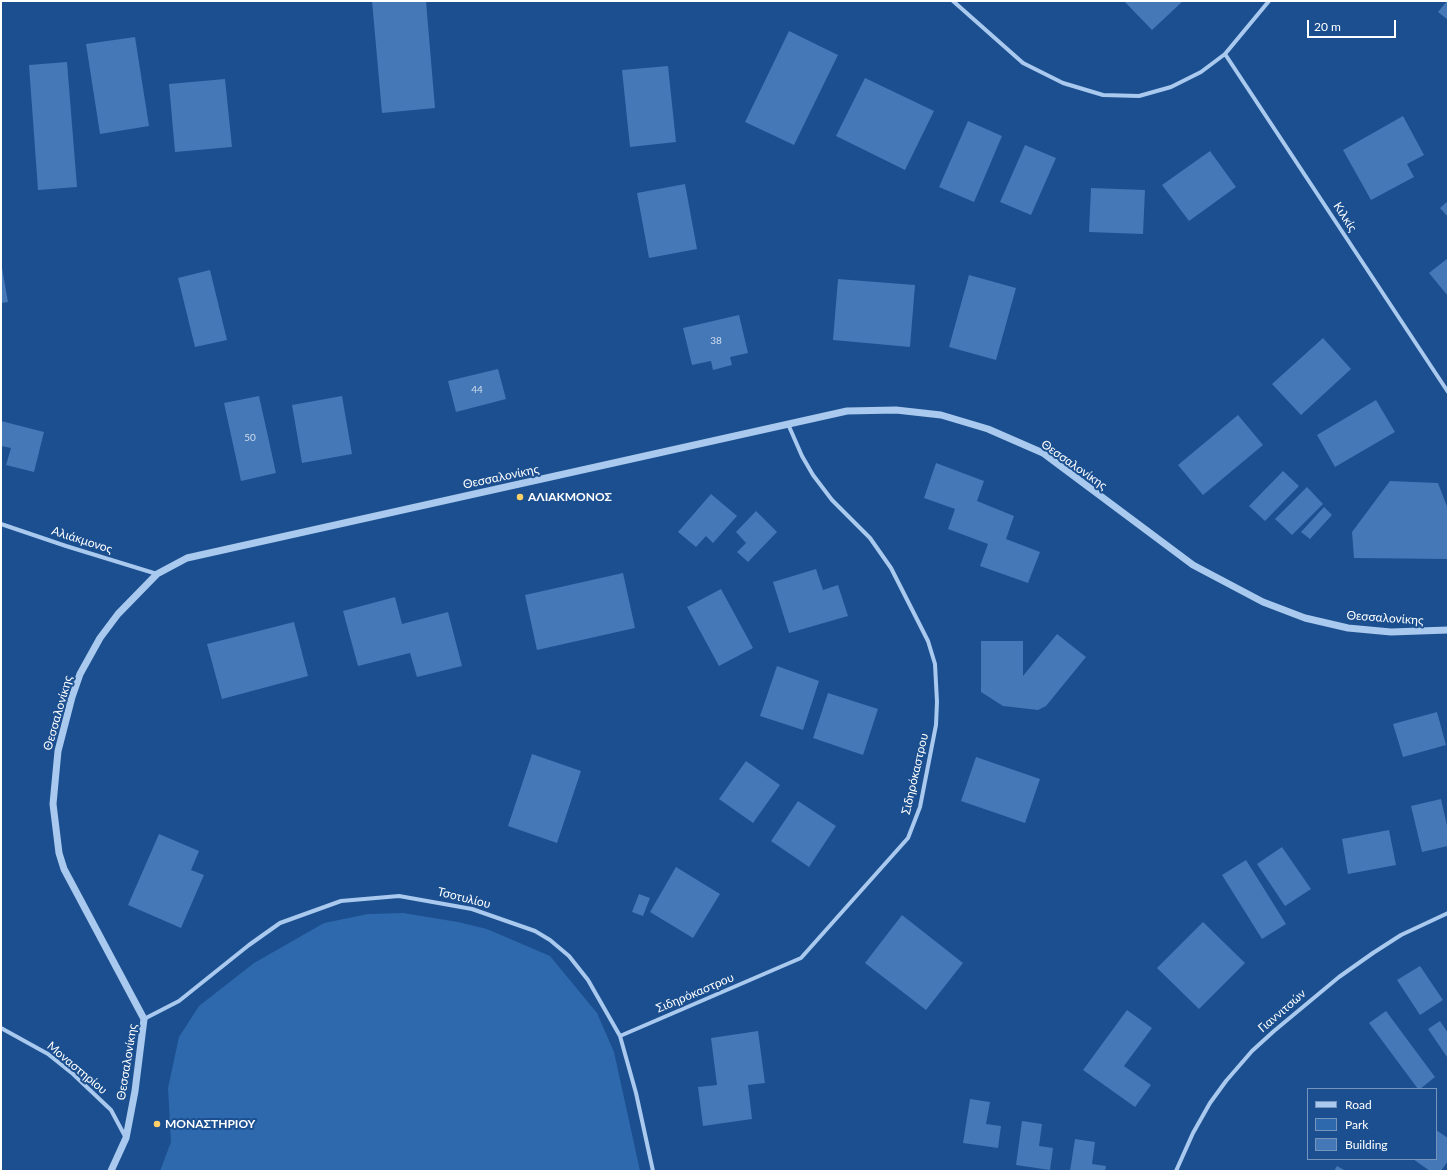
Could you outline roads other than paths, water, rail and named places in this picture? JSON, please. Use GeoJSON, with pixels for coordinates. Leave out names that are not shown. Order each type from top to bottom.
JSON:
{"type":"FeatureCollection","features":[{"type":"Feature","properties":{"kind":"street"},"geometry":{"type":"LineString","coordinates":[[953,1],[1024,63],[1063,83],[1103,94],[1139,96],[1171,87],[1201,72],[1225,54],[1269,1]]}},
{"type":"Feature","properties":{"kind":"street","name":"Κιλκίς"},"geometry":{"type":"LineString","coordinates":[[1225,54],[1448,392]]}},
{"type":"Feature","properties":{"kind":"street","name":"Θεσσαλονίκης"},"geometry":{"type":"LineString","coordinates":[[111,1171],[126,1138],[135,1091],[144,1019],[64,869],[58,853],[53,804],[58,751],[72,697],[80,674],[100,638],[118,614],[157,574],[187,558],[846,411],[896,410],[941,415],[988,429],[1043,453],[1193,565],[1263,602],[1305,618],[1348,628],[1391,632],[1439,632],[1448,630]]}},
{"type":"Feature","properties":{"kind":"street","name":"Σιδηρόκαστρου"},"geometry":{"type":"LineString","coordinates":[[620,1036],[801,958],[908,838],[920,807],[936,725],[937,702],[934,664],[928,641],[891,568],[870,538],[832,500],[813,475],[802,456],[788,424]]}},
{"type":"Feature","properties":{"kind":"street","name":"Αλιάκμονος"},"geometry":{"type":"LineString","coordinates":[[1,524],[157,574]]}},
{"type":"Feature","properties":{"kind":"street","name":"Τσοτυλίου"},"geometry":{"type":"LineString","coordinates":[[144,1019],[179,1001],[248,945],[280,923],[341,901],[399,896],[440,902],[472,909],[535,931],[550,940],[569,956],[588,980],[620,1036],[636,1093],[653,1171]]}},
{"type":"Feature","properties":{"kind":"street","name":"Γιαννιτσών"},"geometry":{"type":"LineString","coordinates":[[1176,1171],[1193,1133],[1210,1103],[1235,1071],[1274,1030],[1339,977],[1373,953],[1402,935],[1448,913]]}},
{"type":"Feature","properties":{"kind":"street","name":"Μοναστηρίου"},"geometry":{"type":"LineString","coordinates":[[1,1028],[48,1054],[73,1074],[111,1110],[126,1138]]}},
{"type":"Feature","properties":{"kind":"place","name":"ΑΛΙΑΚΜΟΝΟΣ"},"geometry":{"type":"Point","coordinates":[520,497]}},
{"type":"Feature","properties":{"kind":"place","name":"ΜΟΝΑΣΤΗΡΙΟΥ"},"geometry":{"type":"Point","coordinates":[157,1124]}}]}
